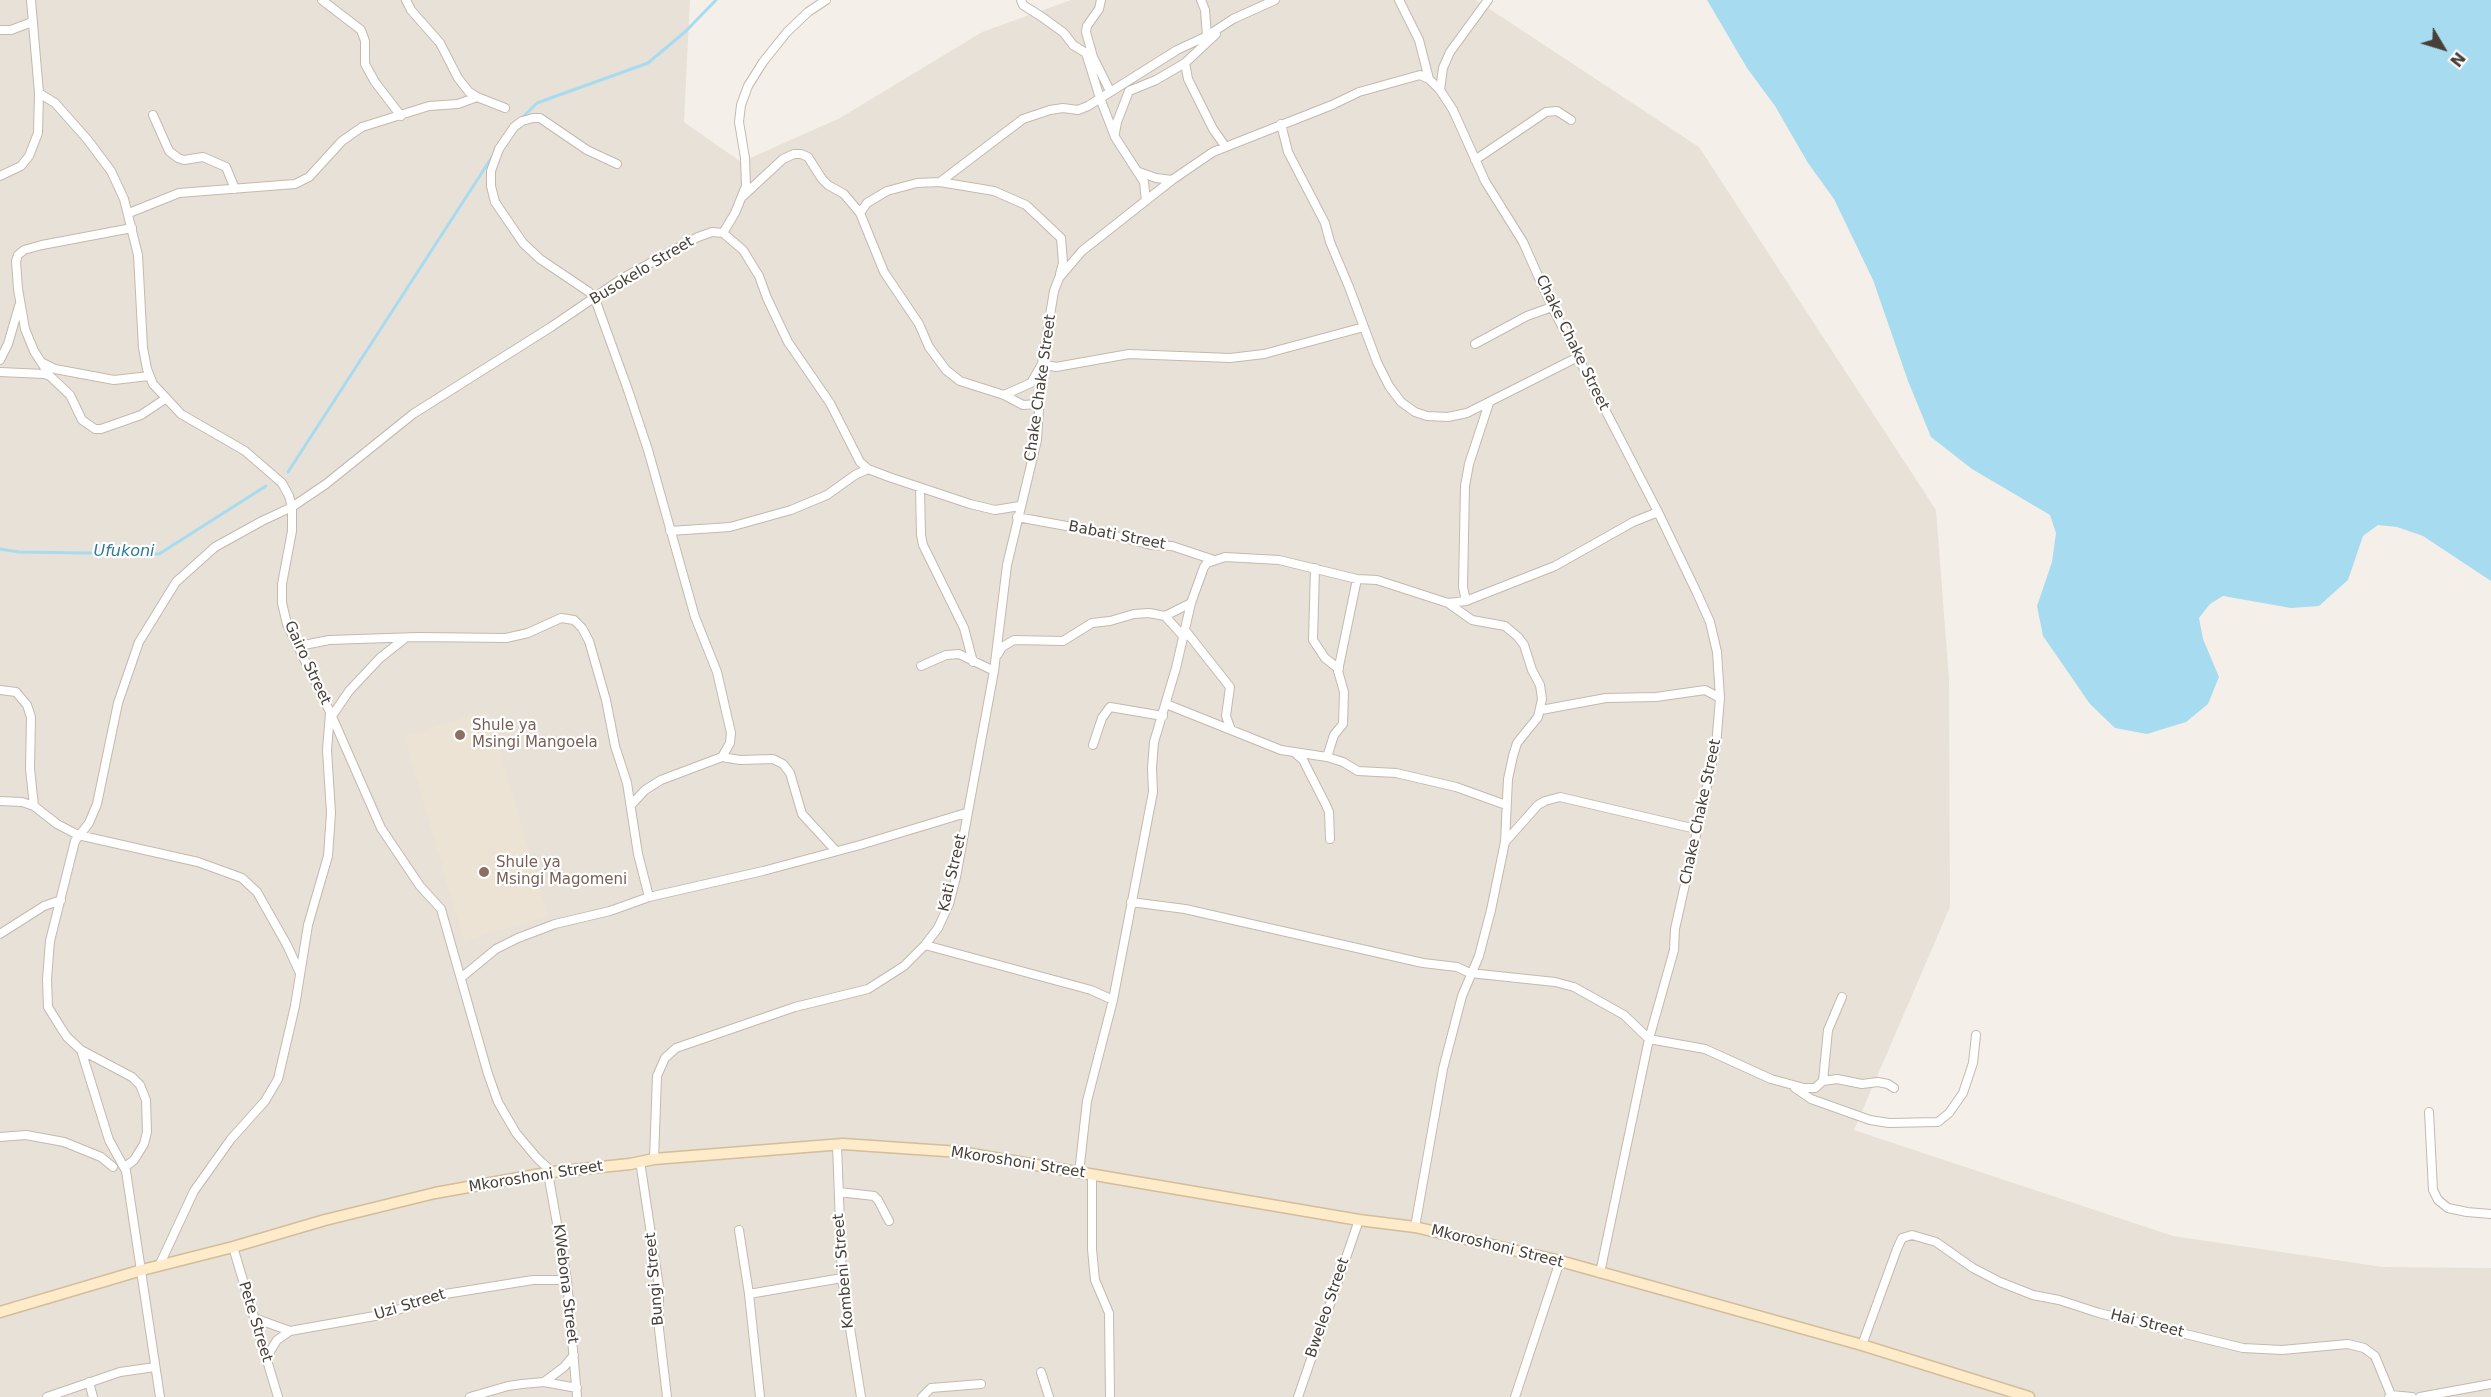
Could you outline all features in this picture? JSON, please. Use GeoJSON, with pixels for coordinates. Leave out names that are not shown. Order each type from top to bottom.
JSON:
{"type":"FeatureCollection","features":[{"type":"Feature","properties":{"kind":"street"},"geometry":{"type":"LineString","coordinates":[[0,176],[21,166],[33,147],[39,122],[39,93],[31,0]]}},
{"type":"Feature","properties":{"kind":"street"},"geometry":{"type":"LineString","coordinates":[[322,0],[361,30],[365,41],[366,64],[375,82],[401,116]]}},
{"type":"Feature","properties":{"kind":"street"},"geometry":{"type":"LineString","coordinates":[[406,0],[411,10],[440,43],[458,78],[477,97],[505,108]]}},
{"type":"Feature","properties":{"kind":"street"},"geometry":{"type":"LineString","coordinates":[[826,0],[808,12],[787,33],[748,86],[741,105],[739,122],[746,181],[743,195],[723,233],[743,250],[759,276],[788,342],[830,403],[856,458],[868,469],[920,489],[995,510],[1020,506]]}},
{"type":"Feature","properties":{"kind":"street"},"geometry":{"type":"LineString","coordinates":[[1021,0],[1023,5],[1093,57]]}},
{"type":"Feature","properties":{"kind":"street"},"geometry":{"type":"LineString","coordinates":[[1101,0],[1099,9],[1086,29],[1093,57],[1110,92]]}},
{"type":"Feature","properties":{"kind":"street"},"geometry":{"type":"LineString","coordinates":[[1201,0],[1205,10],[1207,36]]}},
{"type":"Feature","properties":{"kind":"street"},"geometry":{"type":"LineString","coordinates":[[940,182],[1023,119],[1063,108],[1081,109],[1177,50],[1275,0]]}},
{"type":"Feature","properties":{"kind":"street"},"geometry":{"type":"LineString","coordinates":[[1399,0],[1419,40],[1429,79]]}},
{"type":"Feature","properties":{"kind":"street"},"geometry":{"type":"LineString","coordinates":[[1440,90],[1443,68],[1450,52],[1488,0]]}},
{"type":"Feature","properties":{"kind":"street"},"geometry":{"type":"LineString","coordinates":[[0,30],[11,30],[32,22]]}},
{"type":"Feature","properties":{"kind":"street"},"geometry":{"type":"LineString","coordinates":[[1115,137],[1116,122],[1129,92],[1185,63],[1226,24]]}},
{"type":"Feature","properties":{"kind":"street"},"geometry":{"type":"LineString","coordinates":[[1085,52],[1115,137],[1144,182],[1146,201]]}},
{"type":"Feature","properties":{"kind":"street"},"geometry":{"type":"LineString","coordinates":[[1185,63],[1188,79],[1213,129],[1225,146]]}},
{"type":"Feature","properties":{"kind":"street","name":"Chake Chake Street"},"geometry":{"type":"LineString","coordinates":[[1017,517],[1035,448],[1042,364],[1054,291],[1059,279],[1082,251],[1172,180],[1225,146],[1332,105],[1359,92],[1420,75],[1429,79],[1440,90],[1465,133],[1475,160],[1495,199],[1511,219],[1523,242],[1552,307],[1658,512],[1710,622],[1718,652],[1720,698],[1716,746],[1675,929],[1674,950],[1649,1039],[1599,1273]]}},
{"type":"Feature","properties":{"kind":"street","name":"Gairo Street"},"geometry":{"type":"LineString","coordinates":[[39,93],[49,98],[64,112],[111,171],[129,213],[138,255],[143,348],[149,376],[165,399],[181,414],[245,451],[282,483],[292,507],[292,531],[282,585],[282,603],[287,624],[331,714],[381,828],[420,886],[441,909],[498,1102],[516,1133],[550,1172]]}},
{"type":"Feature","properties":{"kind":"street"},"geometry":{"type":"LineString","coordinates":[[129,213],[179,193],[277,187],[302,182],[353,132],[371,123],[429,106],[458,104],[477,97]]}},
{"type":"Feature","properties":{"kind":"street"},"geometry":{"type":"LineString","coordinates":[[1475,160],[1546,111],[1557,111],[1570,120]]}},
{"type":"Feature","properties":{"kind":"street"},"geometry":{"type":"LineString","coordinates":[[153,115],[169,151],[178,158],[203,157],[226,167],[235,189]]}},
{"type":"Feature","properties":{"kind":"street"},"geometry":{"type":"LineString","coordinates":[[617,164],[587,150],[538,118],[522,120],[514,127],[494,158],[491,171],[492,194],[523,243],[540,259],[589,292],[595,299],[628,390],[695,617],[717,672],[731,733],[730,743],[722,757]]}},
{"type":"Feature","properties":{"kind":"street"},"geometry":{"type":"LineString","coordinates":[[1281,124],[1288,152],[1325,223],[1330,242],[1389,386],[1401,402],[1415,412],[1427,416],[1448,417],[1467,413],[1578,357]]}},
{"type":"Feature","properties":{"kind":"street"},"geometry":{"type":"LineString","coordinates":[[743,195],[776,164],[794,154],[808,156],[828,185],[844,194],[860,213],[884,272],[919,324],[929,347],[941,364],[960,381],[1004,395],[1023,405],[1038,404]]}},
{"type":"Feature","properties":{"kind":"street"},"geometry":{"type":"LineString","coordinates":[[1138,172],[1172,180]]}},
{"type":"Feature","properties":{"kind":"street"},"geometry":{"type":"LineString","coordinates":[[860,213],[867,203],[887,191],[917,183],[940,182],[994,191],[1013,198],[1039,215],[1061,238],[1063,264],[1059,279]]}},
{"type":"Feature","properties":{"kind":"street"},"geometry":{"type":"LineString","coordinates":[[132,228],[20,252],[16,261],[20,305],[29,342],[50,376],[70,395],[82,420],[95,429],[141,415],[165,399]]}},
{"type":"Feature","properties":{"kind":"street","name":"Busokelo Street"},"geometry":{"type":"LineString","coordinates":[[81,1050],[67,1037],[48,1007],[47,979],[50,941],[72,849],[78,835],[89,823],[97,804],[118,703],[139,642],[176,582],[215,547],[261,521],[292,507],[326,484],[384,435],[423,408],[595,299],[623,278],[698,237],[712,232],[723,233]]}},
{"type":"Feature","properties":{"kind":"street"},"geometry":{"type":"LineString","coordinates":[[0,360],[8,344],[20,305]]}},
{"type":"Feature","properties":{"kind":"street"},"geometry":{"type":"LineString","coordinates":[[1475,344],[1527,316],[1552,307]]}},
{"type":"Feature","properties":{"kind":"street"},"geometry":{"type":"LineString","coordinates":[[1004,395],[1031,383],[1042,364],[1056,367],[1129,354],[1230,358],[1264,354],[1364,327]]}},
{"type":"Feature","properties":{"kind":"street"},"geometry":{"type":"LineString","coordinates":[[42,363],[56,369],[114,380],[149,376]]}},
{"type":"Feature","properties":{"kind":"street"},"geometry":{"type":"LineString","coordinates":[[0,372],[50,376]]}},
{"type":"Feature","properties":{"kind":"street"},"geometry":{"type":"LineString","coordinates":[[1466,601],[1463,587],[1465,486],[1469,464],[1488,403]]}},
{"type":"Feature","properties":{"kind":"street"},"geometry":{"type":"LineString","coordinates":[[670,531],[730,527],[783,512],[827,495],[855,475],[868,469]]}},
{"type":"Feature","properties":{"kind":"street"},"geometry":{"type":"LineString","coordinates":[[920,489],[923,545],[964,628],[973,662]]}},
{"type":"Feature","properties":{"kind":"street"},"geometry":{"type":"LineString","coordinates":[[1448,603],[1466,601],[1556,566],[1633,522],[1658,512]]}},
{"type":"Feature","properties":{"kind":"street","name":"Babati Street"},"geometry":{"type":"LineString","coordinates":[[1017,517],[1105,533],[1151,545],[1172,546],[1215,560]]}},
{"type":"Feature","properties":{"kind":"street","name":"Kati Street"},"geometry":{"type":"LineString","coordinates":[[654,1159],[657,1076],[665,1058],[676,1047],[795,1007],[868,989],[904,966],[938,928],[949,904],[994,671],[1005,573],[1017,517]]}},
{"type":"Feature","properties":{"kind":"street"},"geometry":{"type":"LineString","coordinates":[[1079,1173],[1087,1101],[1113,1000],[1153,792],[1154,742],[1166,704],[1191,603],[1204,567],[1215,560],[1233,557],[1280,560],[1358,579],[1377,580],[1448,603],[1472,620],[1505,626],[1524,645],[1532,670],[1540,685],[1541,710],[1517,743],[1508,779],[1505,842],[1487,929],[1457,1012],[1434,1110],[1415,1227]]}},
{"type":"Feature","properties":{"kind":"street"},"geometry":{"type":"LineString","coordinates":[[1314,568],[1313,639],[1325,658],[1339,669]]}},
{"type":"Feature","properties":{"kind":"street"},"geometry":{"type":"LineString","coordinates":[[1327,758],[1335,735],[1342,724],[1344,692],[1339,678],[1339,669],[1358,579]]}},
{"type":"Feature","properties":{"kind":"street"},"geometry":{"type":"LineString","coordinates":[[996,657],[1002,647],[1014,640],[1063,641],[1092,623],[1134,615],[1165,616],[1191,603]]}},
{"type":"Feature","properties":{"kind":"street"},"geometry":{"type":"LineString","coordinates":[[1165,616],[1184,634],[1230,687],[1226,716],[1232,730]]}},
{"type":"Feature","properties":{"kind":"street"},"geometry":{"type":"LineString","coordinates":[[298,646],[329,640],[506,638],[528,633],[561,618],[574,620],[585,634],[596,665],[631,805],[638,854],[649,897]]}},
{"type":"Feature","properties":{"kind":"street"},"geometry":{"type":"LineString","coordinates":[[159,1266],[194,1191],[231,1139],[265,1101],[278,1079],[296,1006],[299,972],[308,925],[328,856],[331,813],[326,757],[331,714],[380,658],[405,638]]}},
{"type":"Feature","properties":{"kind":"street"},"geometry":{"type":"LineString","coordinates":[[921,666],[945,655],[959,654],[994,671]]}},
{"type":"Feature","properties":{"kind":"street"},"geometry":{"type":"LineString","coordinates":[[0,690],[16,692],[27,705],[31,717],[30,769],[34,806]]}},
{"type":"Feature","properties":{"kind":"street"},"geometry":{"type":"LineString","coordinates":[[1541,710],[1606,698],[1656,697],[1705,690],[1720,698]]}},
{"type":"Feature","properties":{"kind":"street"},"geometry":{"type":"LineString","coordinates":[[1166,704],[1281,750],[1343,762],[1358,771],[1413,776],[1456,787],[1506,805]]}},
{"type":"Feature","properties":{"kind":"street"},"geometry":{"type":"LineString","coordinates":[[1093,745],[1102,718],[1110,707],[1162,716]]}},
{"type":"Feature","properties":{"kind":"street"},"geometry":{"type":"LineString","coordinates":[[1293,752],[1303,760],[1326,805],[1329,812],[1330,838]]}},
{"type":"Feature","properties":{"kind":"street"},"geometry":{"type":"LineString","coordinates":[[631,805],[645,790],[661,780],[722,757],[740,760],[773,759],[783,764],[790,773],[802,814],[836,851]]}},
{"type":"Feature","properties":{"kind":"street"},"geometry":{"type":"LineString","coordinates":[[1505,842],[1538,805],[1560,797],[1667,820],[1696,829]]}},
{"type":"Feature","properties":{"kind":"street"},"geometry":{"type":"LineString","coordinates":[[0,801],[22,802],[34,806],[57,824],[78,835],[198,862],[242,878],[257,892],[287,945],[299,972]]}},
{"type":"Feature","properties":{"kind":"street"},"geometry":{"type":"LineString","coordinates":[[462,977],[496,949],[518,938],[580,917],[610,912],[649,897],[763,871],[966,813]]}},
{"type":"Feature","properties":{"kind":"street"},"geometry":{"type":"LineString","coordinates":[[0,934],[44,906],[61,900]]}},
{"type":"Feature","properties":{"kind":"street"},"geometry":{"type":"LineString","coordinates":[[1131,902],[1185,909],[1423,963],[1457,967],[1470,973],[1555,982],[1574,987],[1624,1015],[1649,1039],[1706,1049],[1794,1087],[1811,1099],[1870,1120],[1889,1123],[1938,1122],[1949,1113],[1963,1093],[1973,1063],[1976,1035]]}},
{"type":"Feature","properties":{"kind":"street"},"geometry":{"type":"LineString","coordinates":[[925,945],[1091,990],[1113,1000]]}},
{"type":"Feature","properties":{"kind":"street"},"geometry":{"type":"LineString","coordinates":[[1823,1081],[1828,1030],[1842,997]]}},
{"type":"Feature","properties":{"kind":"street"},"geometry":{"type":"LineString","coordinates":[[81,1050],[132,1077],[140,1085],[146,1100],[147,1132],[144,1144],[134,1160],[124,1167]]}},
{"type":"Feature","properties":{"kind":"street"},"geometry":{"type":"LineString","coordinates":[[81,1050],[109,1140],[124,1167],[142,1270],[160,1397]]}},
{"type":"Feature","properties":{"kind":"street"},"geometry":{"type":"LineString","coordinates":[[1794,1087],[1815,1088],[1823,1081],[1837,1079],[1862,1083],[1878,1082],[1894,1088]]}},
{"type":"Feature","properties":{"kind":"street"},"geometry":{"type":"LineString","coordinates":[[2428,1112],[2433,1190],[2438,1200],[2448,1208],[2491,1214]]}},
{"type":"Feature","properties":{"kind":"street"},"geometry":{"type":"LineString","coordinates":[[0,1137],[26,1135],[64,1142],[101,1156],[113,1167]]}},
{"type":"Feature","properties":{"kind":"street","name":"Mkoroshoni Street"},"geometry":{"type":"LineString","coordinates":[[0,1312],[142,1270],[325,1220],[435,1193],[550,1172],[654,1159],[837,1144],[960,1152],[1359,1220],[1415,1227],[1560,1261],[1862,1345],[2029,1397]]}},
{"type":"Feature","properties":{"kind":"street","name":"Kombeni Street"},"geometry":{"type":"LineString","coordinates":[[837,1144],[842,1278],[861,1397]]}},
{"type":"Feature","properties":{"kind":"street","name":"Bungi Street"},"geometry":{"type":"LineString","coordinates":[[640,1161],[659,1287],[659,1329],[667,1397]]}},
{"type":"Feature","properties":{"kind":"street","name":"KWebona Street"},"geometry":{"type":"LineString","coordinates":[[550,1172],[567,1280],[577,1393]]}},
{"type":"Feature","properties":{"kind":"street"},"geometry":{"type":"LineString","coordinates":[[1092,1175],[1092,1249],[1095,1280],[1109,1312],[1110,1397]]}},
{"type":"Feature","properties":{"kind":"street"},"geometry":{"type":"LineString","coordinates":[[839,1192],[874,1196],[889,1221]]}},
{"type":"Feature","properties":{"kind":"street","name":"Bweleo Street"},"geometry":{"type":"LineString","coordinates":[[1298,1397],[1359,1220]]}},
{"type":"Feature","properties":{"kind":"street"},"geometry":{"type":"LineString","coordinates":[[739,1230],[749,1294],[760,1397]]}},
{"type":"Feature","properties":{"kind":"street","name":"Hai Street"},"geometry":{"type":"LineString","coordinates":[[1862,1345],[1897,1249],[1905,1236],[1923,1237],[1936,1242],[1992,1279],[2032,1295],[2243,1348],[2282,1350],[2348,1344],[2364,1348],[2374,1356],[2390,1396]]}},
{"type":"Feature","properties":{"kind":"street","name":"Pete Street"},"geometry":{"type":"LineString","coordinates":[[233,1247],[278,1397]]}},
{"type":"Feature","properties":{"kind":"street"},"geometry":{"type":"LineString","coordinates":[[1515,1397],[1560,1261]]}},
{"type":"Feature","properties":{"kind":"street"},"geometry":{"type":"LineString","coordinates":[[749,1294],[842,1278]]}},
{"type":"Feature","properties":{"kind":"street","name":"Uzi Street"},"geometry":{"type":"LineString","coordinates":[[290,1331],[386,1314],[450,1293],[533,1280],[567,1280]]}},
{"type":"Feature","properties":{"kind":"street"},"geometry":{"type":"LineString","coordinates":[[254,1317],[290,1331]]}},
{"type":"Feature","properties":{"kind":"street"},"geometry":{"type":"LineString","coordinates":[[266,1358],[277,1340],[290,1331]]}},
{"type":"Feature","properties":{"kind":"street"},"geometry":{"type":"LineString","coordinates":[[544,1382],[574,1355]]}},
{"type":"Feature","properties":{"kind":"street"},"geometry":{"type":"LineString","coordinates":[[47,1397],[120,1372],[155,1367]]}},
{"type":"Feature","properties":{"kind":"street"},"geometry":{"type":"LineString","coordinates":[[1041,1372],[1049,1397]]}},
{"type":"Feature","properties":{"kind":"street"},"geometry":{"type":"LineString","coordinates":[[89,1382],[93,1397]]}},
{"type":"Feature","properties":{"kind":"street"},"geometry":{"type":"LineString","coordinates":[[471,1397],[508,1386],[544,1382],[577,1393]]}},
{"type":"Feature","properties":{"kind":"street"},"geometry":{"type":"LineString","coordinates":[[921,1397],[932,1388],[981,1384]]}},
{"type":"Feature","properties":{"kind":"street"},"geometry":{"type":"LineString","coordinates":[[2420,1397],[2491,1384]]}},
{"type":"Feature","properties":{"kind":"street"},"geometry":{"type":"LineString","coordinates":[[2390,1396],[2412,1397]]}},
{"type":"Feature","properties":{"kind":"shaded area"},"geometry":{"type":"Polygon","coordinates":[[[0,0],[690,0],[684,122],[741,162],[840,118],[982,32],[1071,0],[1476,0],[1699,147],[1936,510],[1949,679],[1950,907],[1854,1130],[2173,1236],[2383,1267],[2491,1268],[2491,1397],[0,1397],[0,0]]]}},
{"type":"Feature","properties":{"kind":"shaded area"},"geometry":{"type":"Polygon","coordinates":[[[488,711],[548,916],[464,941],[404,736],[488,711]]]}},
{"type":"Feature","properties":{"kind":"water"},"geometry":{"type":"Polygon","coordinates":[[[1707,0],[2491,0],[2491,581],[2423,536],[2397,527],[2378,525],[2363,536],[2348,580],[2319,606],[2291,608],[2223,596],[2210,604],[2199,618],[2203,639],[2219,677],[2208,704],[2186,722],[2147,734],[2115,728],[2090,704],[2043,636],[2037,606],[2052,562],[2056,533],[2050,515],[1972,469],[1931,437],[1908,381],[1873,280],[1834,199],[1808,163],[1775,106],[1747,68],[1707,0]]]}},
{"type":"Feature","properties":{"kind":"waterway"},"geometry":{"type":"LineString","coordinates":[[520,120],[537,103],[648,63],[686,31],[716,0]]}},
{"type":"Feature","properties":{"kind":"waterway"},"geometry":{"type":"LineString","coordinates":[[288,472],[494,154]]}},
{"type":"Feature","properties":{"kind":"waterway","name":"Ufukoni"},"geometry":{"type":"LineString","coordinates":[[0,549],[19,552],[159,554],[266,486]]}},
{"type":"Feature","properties":{"kind":"place","name":"Shule ya Msingi Mangoela"},"geometry":{"type":"Point","coordinates":[460,735]}},
{"type":"Feature","properties":{"kind":"place","name":"Shule ya Msingi Magomeni"},"geometry":{"type":"Point","coordinates":[484,872]}}]}
